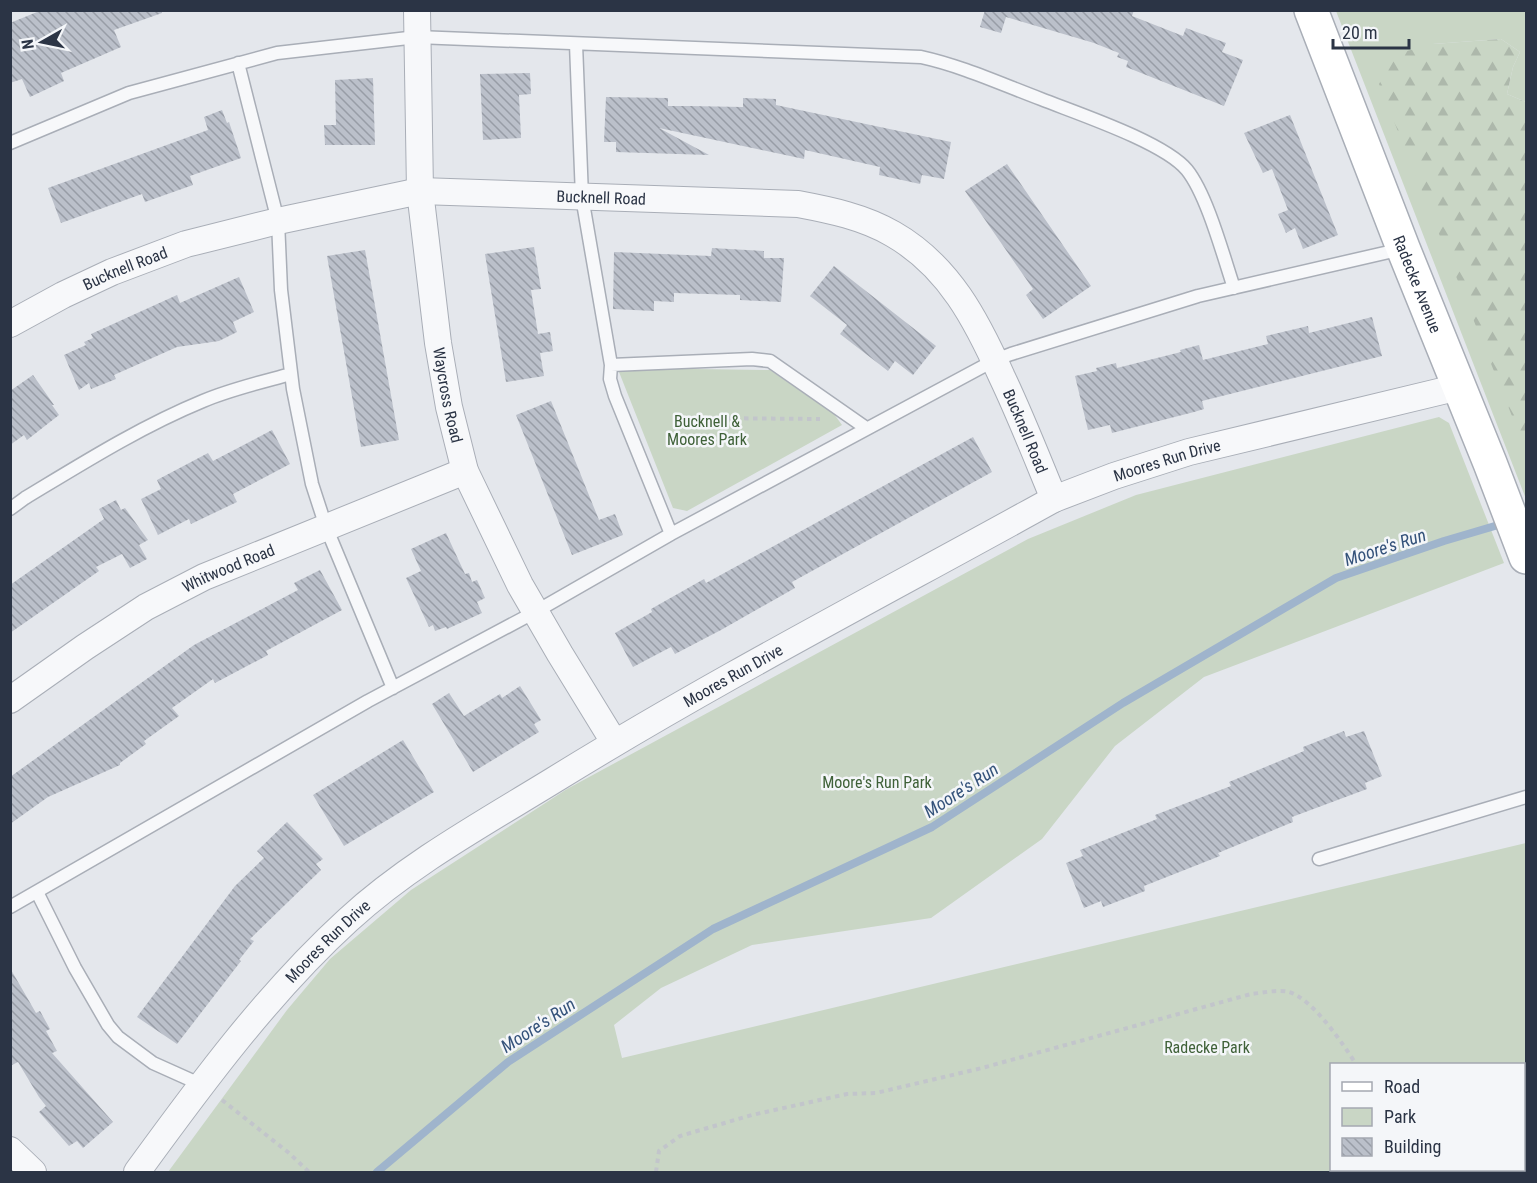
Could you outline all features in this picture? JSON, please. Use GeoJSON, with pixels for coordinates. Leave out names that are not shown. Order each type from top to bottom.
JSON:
{"type":"FeatureCollection","features":[{"type":"Feature","properties":{"kind":"street","name":"Waycross Road"},"geometry":{"type":"LineString","coordinates":[[417,10],[420,191],[438,343],[449,407],[465,471],[535,612],[614,742]]}},
{"type":"Feature","properties":{"kind":"street","name":"Radecke Avenue"},"geometry":{"type":"LineString","coordinates":[[1311,10],[1403,248],[1527,557]]}},
{"type":"Feature","properties":{"kind":"street","name":"Bucknell Road"},"geometry":{"type":"LineString","coordinates":[[10,324],[112,272],[186,244],[278,221],[420,191],[798,204],[859,219],[893,234],[928,259],[953,286],[976,322],[995,360],[1054,500]]}},
{"type":"Feature","properties":{"kind":"street","name":"Moores Run Drive"},"geometry":{"type":"LineString","coordinates":[[137,1173],[202,1085],[251,1024],[302,966],[350,918],[412,870],[492,817],[614,742],[1054,500],[1114,476],[1190,452],[1459,387]]}},
{"type":"Feature","properties":{"kind":"street","name":"Whitwood Road"},"geometry":{"type":"LineString","coordinates":[[10,700],[85,646],[146,607],[204,577],[465,471]]}},
{"type":"Feature","properties":{"kind":"street"},"geometry":{"type":"LineString","coordinates":[[10,1150],[33,1173]]}},
{"type":"Feature","properties":{"kind":"lane"},"geometry":{"type":"LineString","coordinates":[[10,143],[129,93],[277,52],[417,37],[921,57],[952,64],[1085,116],[1171,155],[1187,169],[1199,189],[1234,288]]}},
{"type":"Feature","properties":{"kind":"lane"},"geometry":{"type":"LineString","coordinates":[[576,44],[582,197],[611,365],[610,379],[671,534]]}},
{"type":"Feature","properties":{"kind":"lane"},"geometry":{"type":"LineString","coordinates":[[238,63],[278,221],[281,290],[291,374],[304,450],[326,527],[393,688]]}},
{"type":"Feature","properties":{"kind":"lane"},"geometry":{"type":"LineString","coordinates":[[10,907],[393,688],[535,612],[671,534],[995,360],[1187,299],[1403,248]]}},
{"type":"Feature","properties":{"kind":"lane"},"geometry":{"type":"LineString","coordinates":[[611,365],[752,359],[770,361],[866,428]]}},
{"type":"Feature","properties":{"kind":"lane"},"geometry":{"type":"LineString","coordinates":[[10,508],[163,418],[206,400],[291,374]]}},
{"type":"Feature","properties":{"kind":"lane"},"geometry":{"type":"LineString","coordinates":[[1319,859],[1527,797]]}},
{"type":"Feature","properties":{"kind":"lane"},"geometry":{"type":"LineString","coordinates":[[37,892],[75,968],[108,1025],[118,1037],[153,1063],[202,1085]]}},
{"type":"Feature","properties":{"kind":"path"},"geometry":{"type":"LineString","coordinates":[[699,418],[854,419]]}},
{"type":"Feature","properties":{"kind":"path"},"geometry":{"type":"LineString","coordinates":[[656,1173],[659,1151],[680,1136],[752,1115],[847,1094],[876,1094],[982,1068],[1251,994],[1289,992],[1308,1003],[1340,1039],[1355,1063]]}},
{"type":"Feature","properties":{"kind":"path"},"geometry":{"type":"LineString","coordinates":[[202,1085],[289,1152],[309,1173]]}},
{"type":"Feature","properties":{"kind":"green space"},"geometry":{"type":"Polygon","coordinates":[[[1336,11],[1526,11],[1526,102],[1507,94],[1513,67],[1520,52],[1501,39],[1433,44],[1526,195],[1526,499],[1336,11]]]}},
{"type":"Feature","properties":{"kind":"green space"},"geometry":{"type":"Polygon","coordinates":[[[1501,39],[1520,52],[1513,67],[1507,94],[1526,102],[1526,451],[1379,84],[1396,54],[1433,44],[1501,39]]]}},
{"type":"Feature","properties":{"kind":"green space","name":"Bucknell & Moores Park"},"geometry":{"type":"Polygon","coordinates":[[[626,368],[770,370],[834,414],[842,425],[687,511],[673,508],[619,372],[626,368]]]}},
{"type":"Feature","properties":{"kind":"green space","name":"Moore's Run Park"},"geometry":{"type":"Polygon","coordinates":[[[1439,417],[1449,423],[1504,563],[1204,677],[1115,746],[1042,839],[931,918],[752,945],[661,988],[614,1025],[622,1058],[1526,843],[1526,1172],[168,1172],[287,1010],[330,959],[411,890],[567,789],[1028,539],[1136,495],[1439,417]]]}},
{"type":"Feature","properties":{"kind":"building"},"geometry":{"type":"Polygon","coordinates":[[[42,10],[162,10],[162,13],[114,30],[121,47],[61,73],[64,81],[30,97],[22,79],[10,83],[10,23],[42,10]]]}},
{"type":"Feature","properties":{"kind":"building"},"geometry":{"type":"Polygon","coordinates":[[[985,10],[1134,10],[1132,16],[1183,36],[1186,28],[1226,43],[1222,52],[1243,60],[1224,106],[1126,67],[1128,61],[1117,57],[1119,53],[1094,43],[1006,17],[1001,33],[980,27],[985,10]]]}},
{"type":"Feature","properties":{"kind":"building"},"geometry":{"type":"Polygon","coordinates":[[[530,73],[531,94],[519,95],[521,138],[483,140],[480,74],[530,73]]]}},
{"type":"Feature","properties":{"kind":"building"},"geometry":{"type":"Polygon","coordinates":[[[373,78],[375,145],[325,145],[324,125],[336,125],[335,80],[373,78]]]}},
{"type":"Feature","properties":{"kind":"building"},"geometry":{"type":"Polygon","coordinates":[[[606,97],[668,98],[668,106],[743,107],[743,98],[776,99],[776,105],[951,142],[944,179],[922,175],[920,184],[879,175],[880,167],[805,150],[804,159],[659,128],[709,155],[616,152],[616,142],[604,142],[606,97]]]}},
{"type":"Feature","properties":{"kind":"building"},"geometry":{"type":"Polygon","coordinates":[[[222,110],[227,123],[229,122],[241,158],[190,176],[193,185],[145,202],[142,194],[61,223],[48,188],[208,130],[204,117],[222,110]]]}},
{"type":"Feature","properties":{"kind":"building"},"geometry":{"type":"Polygon","coordinates":[[[1290,115],[1338,235],[1303,249],[1295,228],[1286,233],[1278,214],[1288,210],[1272,169],[1263,173],[1244,133],[1290,115]]]}},
{"type":"Feature","properties":{"kind":"building"},"geometry":{"type":"Polygon","coordinates":[[[1007,164],[1091,286],[1043,319],[1026,295],[1033,289],[965,191],[1007,164]]]}},
{"type":"Feature","properties":{"kind":"building"},"geometry":{"type":"Polygon","coordinates":[[[534,247],[541,289],[531,290],[538,334],[550,332],[553,351],[540,353],[544,376],[506,382],[485,254],[534,247]]]}},
{"type":"Feature","properties":{"kind":"building"},"geometry":{"type":"Polygon","coordinates":[[[712,248],[764,251],[764,258],[784,258],[781,302],[740,300],[740,295],[674,293],[674,302],[654,301],[654,311],[613,309],[614,252],[711,256],[712,248]]]}},
{"type":"Feature","properties":{"kind":"building"},"geometry":{"type":"Polygon","coordinates":[[[365,250],[399,440],[361,447],[327,256],[365,250]]]}},
{"type":"Feature","properties":{"kind":"building"},"geometry":{"type":"Polygon","coordinates":[[[834,266],[936,346],[913,375],[895,361],[888,371],[840,334],[847,325],[810,296],[834,266]]]}},
{"type":"Feature","properties":{"kind":"building"},"geometry":{"type":"Polygon","coordinates":[[[239,277],[254,312],[233,322],[237,332],[219,341],[177,347],[114,375],[116,379],[91,389],[89,383],[79,390],[64,355],[86,345],[84,342],[93,338],[91,334],[177,295],[180,303],[239,277]]]}},
{"type":"Feature","properties":{"kind":"building"},"geometry":{"type":"Polygon","coordinates":[[[1372,317],[1382,356],[1202,401],[1204,409],[1112,433],[1110,425],[1088,430],[1075,376],[1097,371],[1096,368],[1116,363],[1117,368],[1181,352],[1180,350],[1199,345],[1203,360],[1268,344],[1266,336],[1308,326],[1309,333],[1372,317]]]}},
{"type":"Feature","properties":{"kind":"building"},"geometry":{"type":"Polygon","coordinates":[[[33,375],[59,415],[27,440],[24,435],[10,445],[10,391],[33,375]]]}},
{"type":"Feature","properties":{"kind":"building"},"geometry":{"type":"Polygon","coordinates":[[[551,401],[599,520],[615,514],[623,535],[572,555],[516,415],[551,401]]]}},
{"type":"Feature","properties":{"kind":"building"},"geometry":{"type":"Polygon","coordinates":[[[272,430],[290,464],[233,494],[237,502],[191,524],[189,519],[158,535],[141,499],[161,489],[157,480],[208,453],[213,461],[272,430]]]}},
{"type":"Feature","properties":{"kind":"building"},"geometry":{"type":"Polygon","coordinates":[[[973,437],[992,472],[792,582],[795,588],[721,630],[675,654],[671,647],[633,667],[615,633],[652,612],[651,609],[704,579],[706,583],[973,437]]]}},
{"type":"Feature","properties":{"kind":"building"},"geometry":{"type":"Polygon","coordinates":[[[116,500],[121,510],[125,508],[148,540],[139,545],[147,559],[130,568],[122,554],[96,567],[99,571],[10,633],[10,585],[104,519],[99,509],[116,500]]]}},
{"type":"Feature","properties":{"kind":"building"},"geometry":{"type":"Polygon","coordinates":[[[446,533],[465,574],[469,573],[472,582],[477,580],[485,598],[477,602],[482,613],[447,629],[446,627],[435,631],[433,625],[429,627],[406,578],[421,571],[411,549],[446,533]]]}},
{"type":"Feature","properties":{"kind":"building"},"geometry":{"type":"Polygon","coordinates":[[[320,570],[342,610],[266,651],[268,655],[215,683],[213,679],[172,708],[179,716],[144,741],[146,744],[120,765],[48,797],[10,824],[10,777],[194,645],[298,590],[294,583],[320,570]]]}},
{"type":"Feature","properties":{"kind":"building"},"geometry":{"type":"Polygon","coordinates":[[[520,686],[541,720],[534,724],[539,732],[473,772],[432,704],[449,693],[464,716],[500,694],[502,698],[520,686]]]}},
{"type":"Feature","properties":{"kind":"building"},"geometry":{"type":"Polygon","coordinates":[[[1344,731],[1346,737],[1364,731],[1382,776],[1365,783],[1367,789],[1292,817],[1293,822],[1218,853],[1220,856],[1144,886],[1145,891],[1103,907],[1101,901],[1084,908],[1066,863],[1083,856],[1080,850],[1157,819],[1155,815],[1231,786],[1229,782],[1304,751],[1303,747],[1344,731]]]}},
{"type":"Feature","properties":{"kind":"building"},"geometry":{"type":"Polygon","coordinates":[[[403,740],[434,792],[344,846],[313,795],[403,740]]]}},
{"type":"Feature","properties":{"kind":"building"},"geometry":{"type":"Polygon","coordinates":[[[287,822],[323,859],[316,864],[321,870],[250,939],[254,941],[239,960],[241,961],[177,1044],[137,1017],[235,886],[264,858],[257,851],[287,822]]]}},
{"type":"Feature","properties":{"kind":"building"},"geometry":{"type":"Polygon","coordinates":[[[10,968],[36,1013],[40,1011],[50,1029],[46,1031],[57,1051],[52,1053],[113,1122],[83,1148],[77,1141],[69,1146],[39,1112],[46,1106],[18,1062],[10,1066],[10,968]]]}},
{"type":"Feature","properties":{"kind":"waterway","name":"Moore's Run"},"geometry":{"type":"LineString","coordinates":[[377,1172],[508,1062],[713,929],[932,827],[1123,703],[1336,578],[1505,523]]}},
{"type":"Feature","properties":{"kind":"park label","name":"Radecke Park"},"geometry":{"type":"Point","coordinates":[1207,1047]}}]}
